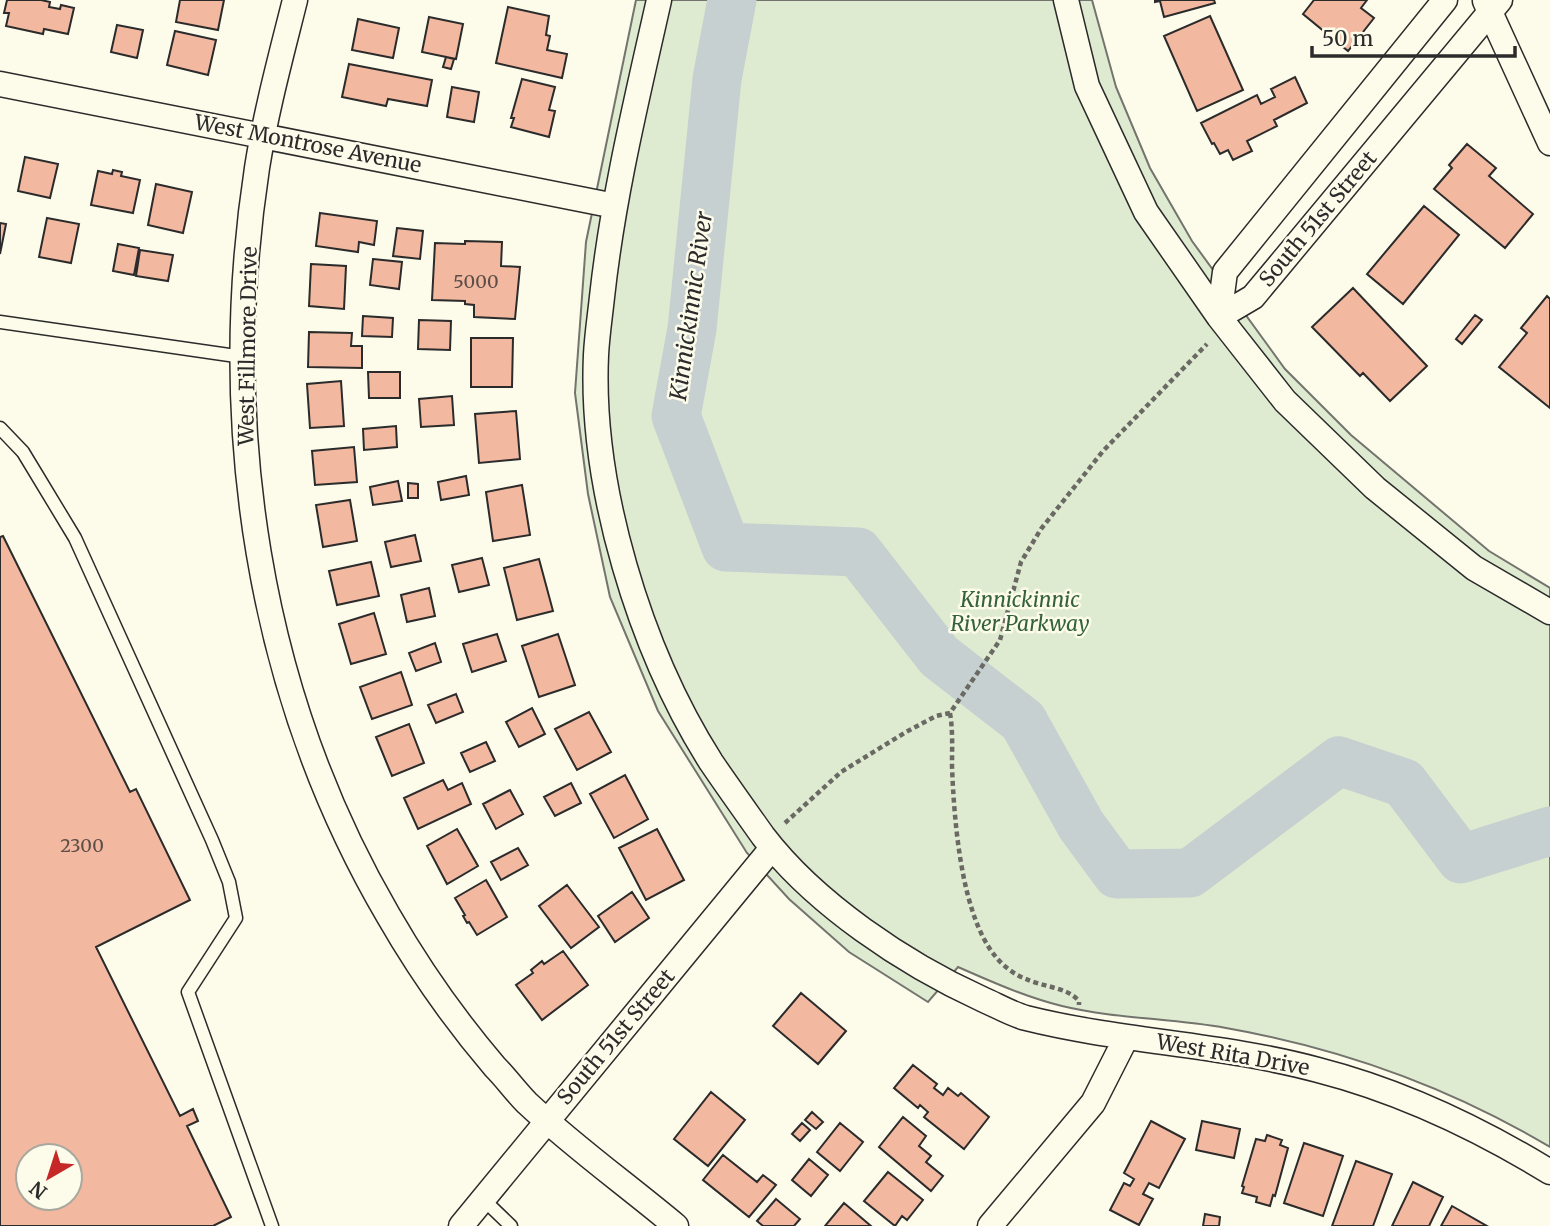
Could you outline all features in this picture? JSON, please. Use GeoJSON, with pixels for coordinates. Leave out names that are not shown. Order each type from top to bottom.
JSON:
{"type":"FeatureCollection","features":[{"type":"Feature","properties":{"kind":"street","name":"West Fillmore Drive"},"geometry":{"type":"LineString","coordinates":[[295,0],[268,108],[257,171],[247,267],[243,357],[245,453],[254,529],[267,606],[285,674],[309,748],[347,841],[406,946],[466,1033],[526,1102],[676,1226]]}},
{"type":"Feature","properties":{"kind":"street","name":"West Rita Drive"},"geometry":{"type":"LineString","coordinates":[[659,0],[608,243],[596,354],[597,427],[607,492],[623,562],[648,634],[710,761],[772,848],[827,902],[894,952],[946,983],[1022,1017],[1126,1038],[1247,1054],[1318,1070],[1399,1096],[1475,1130],[1550,1172]]}},
{"type":"Feature","properties":{"kind":"street"},"geometry":{"type":"LineString","coordinates":[[1066,0],[1087,86],[1146,212],[1219,317],[1285,401],[1375,488],[1474,568],[1550,612]]}},
{"type":"Feature","properties":{"kind":"street","name":"South 51st Street"},"geometry":{"type":"LineString","coordinates":[[1219,317],[1225,272],[1445,0]]}},
{"type":"Feature","properties":{"kind":"street"},"geometry":{"type":"LineString","coordinates":[[1491,4],[1543,133],[1550,143]]}},
{"type":"Feature","properties":{"kind":"street","name":"South 51st Street"},"geometry":{"type":"LineString","coordinates":[[1219,317],[1253,297],[1491,4]]}},
{"type":"Feature","properties":{"kind":"street","name":"West Montrose Avenue"},"geometry":{"type":"LineString","coordinates":[[0,84],[615,205]]}},
{"type":"Feature","properties":{"kind":"street","name":"South 51st Street"},"geometry":{"type":"LineString","coordinates":[[461,1226],[772,848]]}},
{"type":"Feature","properties":{"kind":"street"},"geometry":{"type":"LineString","coordinates":[[998,1226],[1093,1103],[1126,1038]]}},
{"type":"Feature","properties":{"kind":"lane"},"geometry":{"type":"LineString","coordinates":[[0,322],[243,357]]}},
{"type":"Feature","properties":{"kind":"lane"},"geometry":{"type":"LineString","coordinates":[[0,428],[23,452],[75,538],[229,882],[236,918],[188,992],[272,1226]]}},
{"type":"Feature","properties":{"kind":"lane"},"geometry":{"type":"LineString","coordinates":[[483,1199],[511,1226]]}},
{"type":"Feature","properties":{"kind":"path"},"geometry":{"type":"LineString","coordinates":[[1078,1029],[1079,1001],[1073,994],[1013,972],[996,958],[979,931],[968,894],[956,824],[950,713],[1000,640],[1020,562],[1041,529],[1103,451],[1207,345],[1219,317]]}},
{"type":"Feature","properties":{"kind":"path"},"geometry":{"type":"LineString","coordinates":[[785,823],[831,780],[867,754],[936,716],[950,713]]}},
{"type":"Feature","properties":{"kind":"green space","name":"Kinnickinnic River Parkway"},"geometry":{"type":"Polygon","coordinates":[[[636,0],[1092,0],[1116,87],[1150,168],[1192,241],[1285,369],[1351,435],[1489,551],[1550,588],[1550,1147],[1474,1106],[1394,1073],[1269,1036],[1062,1006],[1022,994],[958,967],[928,1002],[849,952],[789,899],[747,853],[658,711],[610,597],[588,494],[575,393],[586,242],[636,0]]]}},
{"type":"Feature","properties":{"kind":"building"},"geometry":{"type":"Polygon","coordinates":[[[7,0],[41,0],[50,2],[49,7],[60,9],[61,5],[74,8],[68,34],[44,29],[43,34],[6,26],[9,13],[4,13],[7,0]]]}},
{"type":"Feature","properties":{"kind":"building"},"geometry":{"type":"Polygon","coordinates":[[[180,0],[224,0],[218,30],[176,22],[180,0]]]}},
{"type":"Feature","properties":{"kind":"building"},"geometry":{"type":"Polygon","coordinates":[[[1155,0],[1214,0],[1215,3],[1164,17],[1160,1],[1155,0]]]}},
{"type":"Feature","properties":{"kind":"building"},"geometry":{"type":"Polygon","coordinates":[[[1314,0],[1367,0],[1361,8],[1374,18],[1348,51],[1303,14],[1314,0]]]}},
{"type":"Feature","properties":{"kind":"building"},"geometry":{"type":"Polygon","coordinates":[[[508,7],[549,16],[546,35],[550,36],[547,50],[567,54],[562,78],[496,63],[508,7]]]}},
{"type":"Feature","properties":{"kind":"building"},"geometry":{"type":"Polygon","coordinates":[[[1210,16],[1243,90],[1197,111],[1164,36],[1210,16]]]}},
{"type":"Feature","properties":{"kind":"building"},"geometry":{"type":"Polygon","coordinates":[[[429,17],[463,24],[456,59],[422,52],[429,17]]]}},
{"type":"Feature","properties":{"kind":"building"},"geometry":{"type":"Polygon","coordinates":[[[358,19],[399,28],[393,58],[352,50],[358,19]]]}},
{"type":"Feature","properties":{"kind":"building"},"geometry":{"type":"Polygon","coordinates":[[[117,25],[143,30],[137,58],[111,52],[117,25]]]}},
{"type":"Feature","properties":{"kind":"building"},"geometry":{"type":"Polygon","coordinates":[[[175,31],[216,40],[208,75],[167,65],[175,31]]]}},
{"type":"Feature","properties":{"kind":"building"},"geometry":{"type":"Polygon","coordinates":[[[446,57],[454,59],[451,69],[443,67],[446,57]]]}},
{"type":"Feature","properties":{"kind":"building"},"geometry":{"type":"Polygon","coordinates":[[[349,64],[432,80],[427,106],[388,99],[386,106],[342,97],[349,64]]]}},
{"type":"Feature","properties":{"kind":"building"},"geometry":{"type":"Polygon","coordinates":[[[1295,77],[1307,103],[1274,120],[1277,126],[1247,141],[1252,151],[1233,160],[1228,150],[1220,154],[1201,123],[1257,95],[1261,104],[1275,97],[1271,89],[1295,77]]]}},
{"type":"Feature","properties":{"kind":"building"},"geometry":{"type":"Polygon","coordinates":[[[522,79],[555,87],[549,110],[555,111],[549,137],[511,127],[522,79]]]}},
{"type":"Feature","properties":{"kind":"building"},"geometry":{"type":"Polygon","coordinates":[[[452,87],[479,92],[474,122],[447,117],[452,87]]]}},
{"type":"Feature","properties":{"kind":"building"},"geometry":{"type":"Polygon","coordinates":[[[1467,144],[1496,168],[1489,176],[1533,214],[1505,248],[1434,189],[1467,144]]]}},
{"type":"Feature","properties":{"kind":"building"},"geometry":{"type":"Polygon","coordinates":[[[25,157],[58,164],[50,198],[18,191],[25,157]]]}},
{"type":"Feature","properties":{"kind":"building"},"geometry":{"type":"Polygon","coordinates":[[[113,170],[122,172],[121,176],[140,180],[133,213],[91,205],[98,171],[112,174],[113,170]]]}},
{"type":"Feature","properties":{"kind":"building"},"geometry":{"type":"Polygon","coordinates":[[[156,184],[192,192],[183,233],[148,225],[156,184]]]}},
{"type":"Feature","properties":{"kind":"building"},"geometry":{"type":"Polygon","coordinates":[[[1424,206],[1459,235],[1403,304],[1367,274],[1424,206]]]}},
{"type":"Feature","properties":{"kind":"building"},"geometry":{"type":"Polygon","coordinates":[[[320,213],[377,221],[374,245],[359,242],[358,252],[316,246],[320,213]]]}},
{"type":"Feature","properties":{"kind":"building"},"geometry":{"type":"Polygon","coordinates":[[[47,218],[79,224],[71,263],[39,257],[47,218]]]}},
{"type":"Feature","properties":{"kind":"building"},"geometry":{"type":"Polygon","coordinates":[[[0,223],[6,224],[0,254],[0,223]]]}},
{"type":"Feature","properties":{"kind":"building"},"geometry":{"type":"Polygon","coordinates":[[[397,228],[423,231],[420,259],[393,256],[397,228]]]}},
{"type":"Feature","properties":{"kind":"building"},"geometry":{"type":"Polygon","coordinates":[[[465,241],[502,242],[501,266],[520,267],[515,319],[474,317],[474,305],[465,304],[465,301],[432,300],[435,243],[465,244],[465,241]]]}},
{"type":"Feature","properties":{"kind":"building"},"geometry":{"type":"Polygon","coordinates":[[[118,244],[139,248],[134,275],[113,271],[118,244]]]}},
{"type":"Feature","properties":{"kind":"building"},"geometry":{"type":"Polygon","coordinates":[[[140,250],[173,255],[168,281],[136,276],[140,250]]]}},
{"type":"Feature","properties":{"kind":"building"},"geometry":{"type":"Polygon","coordinates":[[[373,259],[402,262],[399,289],[370,285],[373,259]]]}},
{"type":"Feature","properties":{"kind":"building"},"geometry":{"type":"Polygon","coordinates":[[[311,264],[346,266],[344,309],[309,306],[311,264]]]}},
{"type":"Feature","properties":{"kind":"building"},"geometry":{"type":"Polygon","coordinates":[[[1353,288],[1427,366],[1390,401],[1363,373],[1360,376],[1312,327],[1353,288]]]}},
{"type":"Feature","properties":{"kind":"building"},"geometry":{"type":"Polygon","coordinates":[[[1547,296],[1550,299],[1550,408],[1499,367],[1527,333],[1521,328],[1547,296]]]}},
{"type":"Feature","properties":{"kind":"building"},"geometry":{"type":"Polygon","coordinates":[[[1475,315],[1482,320],[1462,344],[1456,339],[1475,315]]]}},
{"type":"Feature","properties":{"kind":"building"},"geometry":{"type":"Polygon","coordinates":[[[363,316],[393,318],[392,337],[362,336],[363,316]]]}},
{"type":"Feature","properties":{"kind":"building"},"geometry":{"type":"Polygon","coordinates":[[[419,320],[451,321],[450,350],[418,349],[419,320]]]}},
{"type":"Feature","properties":{"kind":"building"},"geometry":{"type":"Polygon","coordinates":[[[309,332],[352,333],[351,346],[362,346],[362,368],[308,367],[309,332]]]}},
{"type":"Feature","properties":{"kind":"building"},"geometry":{"type":"Polygon","coordinates":[[[471,338],[513,338],[512,387],[471,387],[471,338]]]}},
{"type":"Feature","properties":{"kind":"building"},"geometry":{"type":"Polygon","coordinates":[[[368,372],[400,372],[400,398],[369,398],[368,372]]]}},
{"type":"Feature","properties":{"kind":"building"},"geometry":{"type":"Polygon","coordinates":[[[341,381],[344,426],[310,428],[307,384],[341,381]]]}},
{"type":"Feature","properties":{"kind":"building"},"geometry":{"type":"Polygon","coordinates":[[[452,396],[454,425],[421,427],[419,399],[452,396]]]}},
{"type":"Feature","properties":{"kind":"building"},"geometry":{"type":"Polygon","coordinates":[[[516,411],[520,459],[479,463],[475,414],[516,411]]]}},
{"type":"Feature","properties":{"kind":"building"},"geometry":{"type":"Polygon","coordinates":[[[396,426],[397,447],[364,450],[363,429],[396,426]]]}},
{"type":"Feature","properties":{"kind":"building"},"geometry":{"type":"Polygon","coordinates":[[[354,447],[357,482],[315,485],[312,451],[354,447]]]}},
{"type":"Feature","properties":{"kind":"building"},"geometry":{"type":"Polygon","coordinates":[[[466,476],[469,495],[441,500],[438,482],[466,476]]]}},
{"type":"Feature","properties":{"kind":"building"},"geometry":{"type":"Polygon","coordinates":[[[398,481],[402,501],[373,505],[370,487],[398,481]]]}},
{"type":"Feature","properties":{"kind":"building"},"geometry":{"type":"Polygon","coordinates":[[[408,483],[418,484],[418,498],[408,498],[408,483]]]}},
{"type":"Feature","properties":{"kind":"building"},"geometry":{"type":"Polygon","coordinates":[[[522,485],[530,535],[493,541],[486,492],[522,485]]]}},
{"type":"Feature","properties":{"kind":"building"},"geometry":{"type":"Polygon","coordinates":[[[350,500],[357,541],[323,547],[316,505],[350,500]]]}},
{"type":"Feature","properties":{"kind":"building"},"geometry":{"type":"Polygon","coordinates":[[[415,535],[421,561],[391,567],[385,542],[415,535]]]}},
{"type":"Feature","properties":{"kind":"building"},"geometry":{"type":"Polygon","coordinates":[[[3,536],[130,792],[136,789],[190,900],[96,947],[180,1116],[193,1109],[198,1121],[187,1126],[231,1217],[213,1226],[0,1226],[0,537],[3,536]]]}},
{"type":"Feature","properties":{"kind":"building"},"geometry":{"type":"Polygon","coordinates":[[[482,558],[489,585],[459,592],[452,565],[482,558]]]}},
{"type":"Feature","properties":{"kind":"building"},"geometry":{"type":"Polygon","coordinates":[[[539,559],[553,611],[517,620],[504,568],[539,559]]]}},
{"type":"Feature","properties":{"kind":"building"},"geometry":{"type":"Polygon","coordinates":[[[371,562],[379,596],[337,605],[329,571],[371,562]]]}},
{"type":"Feature","properties":{"kind":"building"},"geometry":{"type":"Polygon","coordinates":[[[429,588],[435,616],[407,622],[401,595],[429,588]]]}},
{"type":"Feature","properties":{"kind":"building"},"geometry":{"type":"Polygon","coordinates":[[[374,613],[386,654],[351,664],[339,624],[374,613]]]}},
{"type":"Feature","properties":{"kind":"building"},"geometry":{"type":"Polygon","coordinates":[[[497,634],[506,661],[472,672],[463,644],[497,634]]]}},
{"type":"Feature","properties":{"kind":"building"},"geometry":{"type":"Polygon","coordinates":[[[558,634],[575,685],[539,697],[522,646],[558,634]]]}},
{"type":"Feature","properties":{"kind":"building"},"geometry":{"type":"Polygon","coordinates":[[[435,643],[441,662],[416,671],[409,653],[435,643]]]}},
{"type":"Feature","properties":{"kind":"building"},"geometry":{"type":"Polygon","coordinates":[[[401,672],[412,705],[372,719],[360,687],[401,672]]]}},
{"type":"Feature","properties":{"kind":"building"},"geometry":{"type":"Polygon","coordinates":[[[456,694],[463,712],[436,723],[428,705],[456,694]]]}},
{"type":"Feature","properties":{"kind":"building"},"geometry":{"type":"Polygon","coordinates":[[[532,708],[545,734],[519,747],[506,722],[532,708]]]}},
{"type":"Feature","properties":{"kind":"building"},"geometry":{"type":"Polygon","coordinates":[[[589,712],[611,752],[577,770],[555,729],[589,712]]]}},
{"type":"Feature","properties":{"kind":"building"},"geometry":{"type":"Polygon","coordinates":[[[409,724],[424,763],[392,776],[376,737],[409,724]]]}},
{"type":"Feature","properties":{"kind":"building"},"geometry":{"type":"Polygon","coordinates":[[[486,742],[495,761],[470,772],[461,753],[486,742]]]}},
{"type":"Feature","properties":{"kind":"building"},"geometry":{"type":"Polygon","coordinates":[[[625,775],[648,819],[614,838],[590,794],[625,775]]]}},
{"type":"Feature","properties":{"kind":"building"},"geometry":{"type":"Polygon","coordinates":[[[443,780],[448,790],[462,783],[471,804],[418,829],[404,798],[443,780]]]}},
{"type":"Feature","properties":{"kind":"building"},"geometry":{"type":"Polygon","coordinates":[[[571,783],[581,803],[555,816],[544,797],[571,783]]]}},
{"type":"Feature","properties":{"kind":"building"},"geometry":{"type":"Polygon","coordinates":[[[510,790],[523,814],[496,829],[483,804],[510,790]]]}},
{"type":"Feature","properties":{"kind":"building"},"geometry":{"type":"Polygon","coordinates":[[[457,829],[478,866],[447,884],[427,846],[457,829]]]}},
{"type":"Feature","properties":{"kind":"building"},"geometry":{"type":"Polygon","coordinates":[[[657,829],[684,880],[646,900],[619,848],[657,829]]]}},
{"type":"Feature","properties":{"kind":"building"},"geometry":{"type":"Polygon","coordinates":[[[518,848],[528,865],[501,880],[491,862],[518,848]]]}},
{"type":"Feature","properties":{"kind":"building"},"geometry":{"type":"Polygon","coordinates":[[[486,880],[507,917],[477,935],[469,922],[467,923],[455,898],[486,880]]]}},
{"type":"Feature","properties":{"kind":"building"},"geometry":{"type":"Polygon","coordinates":[[[567,885],[599,927],[571,948],[539,906],[567,885]]]}},
{"type":"Feature","properties":{"kind":"building"},"geometry":{"type":"Polygon","coordinates":[[[632,892],[649,918],[615,942],[598,916],[632,892]]]}},
{"type":"Feature","properties":{"kind":"building"},"geometry":{"type":"Polygon","coordinates":[[[563,951],[588,985],[542,1020],[516,985],[533,973],[531,970],[542,961],[544,964],[563,951]]]}},
{"type":"Feature","properties":{"kind":"building"},"geometry":{"type":"Polygon","coordinates":[[[801,993],[846,1031],[818,1064],[773,1026],[801,993]]]}},
{"type":"Feature","properties":{"kind":"building"},"geometry":{"type":"Polygon","coordinates":[[[913,1065],[937,1084],[934,1088],[943,1095],[948,1088],[958,1096],[961,1093],[989,1117],[964,1149],[924,1117],[928,1112],[920,1105],[918,1108],[894,1088],[913,1065]]]}},
{"type":"Feature","properties":{"kind":"building"},"geometry":{"type":"Polygon","coordinates":[[[711,1092],[745,1120],[708,1166],[674,1139],[711,1092]]]}},
{"type":"Feature","properties":{"kind":"building"},"geometry":{"type":"Polygon","coordinates":[[[812,1112],[823,1122],[816,1129],[805,1120],[812,1112]]]}},
{"type":"Feature","properties":{"kind":"building"},"geometry":{"type":"Polygon","coordinates":[[[903,1117],[926,1136],[919,1146],[931,1156],[926,1162],[943,1176],[931,1191],[879,1147],[903,1117]]]}},
{"type":"Feature","properties":{"kind":"building"},"geometry":{"type":"Polygon","coordinates":[[[1151,1121],[1185,1139],[1159,1188],[1149,1183],[1143,1194],[1153,1199],[1139,1225],[1110,1210],[1124,1183],[1130,1186],[1134,1179],[1124,1173],[1151,1121]]]}},
{"type":"Feature","properties":{"kind":"building"},"geometry":{"type":"Polygon","coordinates":[[[1202,1121],[1240,1129],[1234,1158],[1196,1150],[1202,1121]]]}},
{"type":"Feature","properties":{"kind":"building"},"geometry":{"type":"Polygon","coordinates":[[[802,1123],[810,1130],[800,1141],[792,1134],[802,1123]]]}},
{"type":"Feature","properties":{"kind":"building"},"geometry":{"type":"Polygon","coordinates":[[[840,1123],[863,1142],[840,1171],[817,1152],[840,1123]]]}},
{"type":"Feature","properties":{"kind":"building"},"geometry":{"type":"Polygon","coordinates":[[[1267,1135],[1282,1140],[1280,1145],[1288,1148],[1270,1206],[1256,1202],[1257,1197],[1242,1193],[1256,1139],[1265,1141],[1267,1135]]]}},
{"type":"Feature","properties":{"kind":"building"},"geometry":{"type":"Polygon","coordinates":[[[1304,1143],[1343,1156],[1323,1216],[1284,1203],[1304,1143]]]}},
{"type":"Feature","properties":{"kind":"building"},"geometry":{"type":"Polygon","coordinates":[[[723,1155],[757,1182],[763,1175],[776,1185],[749,1217],[703,1180],[723,1155]]]}},
{"type":"Feature","properties":{"kind":"building"},"geometry":{"type":"Polygon","coordinates":[[[809,1159],[828,1175],[811,1196],[792,1180],[809,1159]]]}},
{"type":"Feature","properties":{"kind":"building"},"geometry":{"type":"Polygon","coordinates":[[[1356,1161],[1392,1174],[1373,1226],[1332,1226],[1356,1161]]]}},
{"type":"Feature","properties":{"kind":"building"},"geometry":{"type":"Polygon","coordinates":[[[888,1172],[923,1200],[907,1220],[902,1216],[895,1226],[864,1201],[888,1172]]]}},
{"type":"Feature","properties":{"kind":"building"},"geometry":{"type":"Polygon","coordinates":[[[1413,1182],[1443,1197],[1429,1226],[1392,1226],[1413,1182]]]}},
{"type":"Feature","properties":{"kind":"building"},"geometry":{"type":"Polygon","coordinates":[[[776,1199],[800,1219],[794,1226],[763,1226],[757,1221],[776,1199]]]}},
{"type":"Feature","properties":{"kind":"building"},"geometry":{"type":"Polygon","coordinates":[[[844,1203],[871,1226],[825,1226],[844,1203]]]}},
{"type":"Feature","properties":{"kind":"building"},"geometry":{"type":"Polygon","coordinates":[[[1452,1206],[1487,1226],[1441,1226],[1452,1206]]]}},
{"type":"Feature","properties":{"kind":"building"},"geometry":{"type":"Polygon","coordinates":[[[1205,1214],[1220,1217],[1219,1226],[1203,1226],[1205,1214]]]}},
{"type":"Feature","properties":{"kind":"waterway","name":"Kinnickinnic River"},"geometry":{"type":"LineString","coordinates":[[732,0],[717,79],[692,329],[676,416],[726,547],[858,552],[939,656],[1023,721],[1081,825],[1117,874],[1190,873],[1339,761],[1404,783],[1461,859],[1550,831]]}}]}
